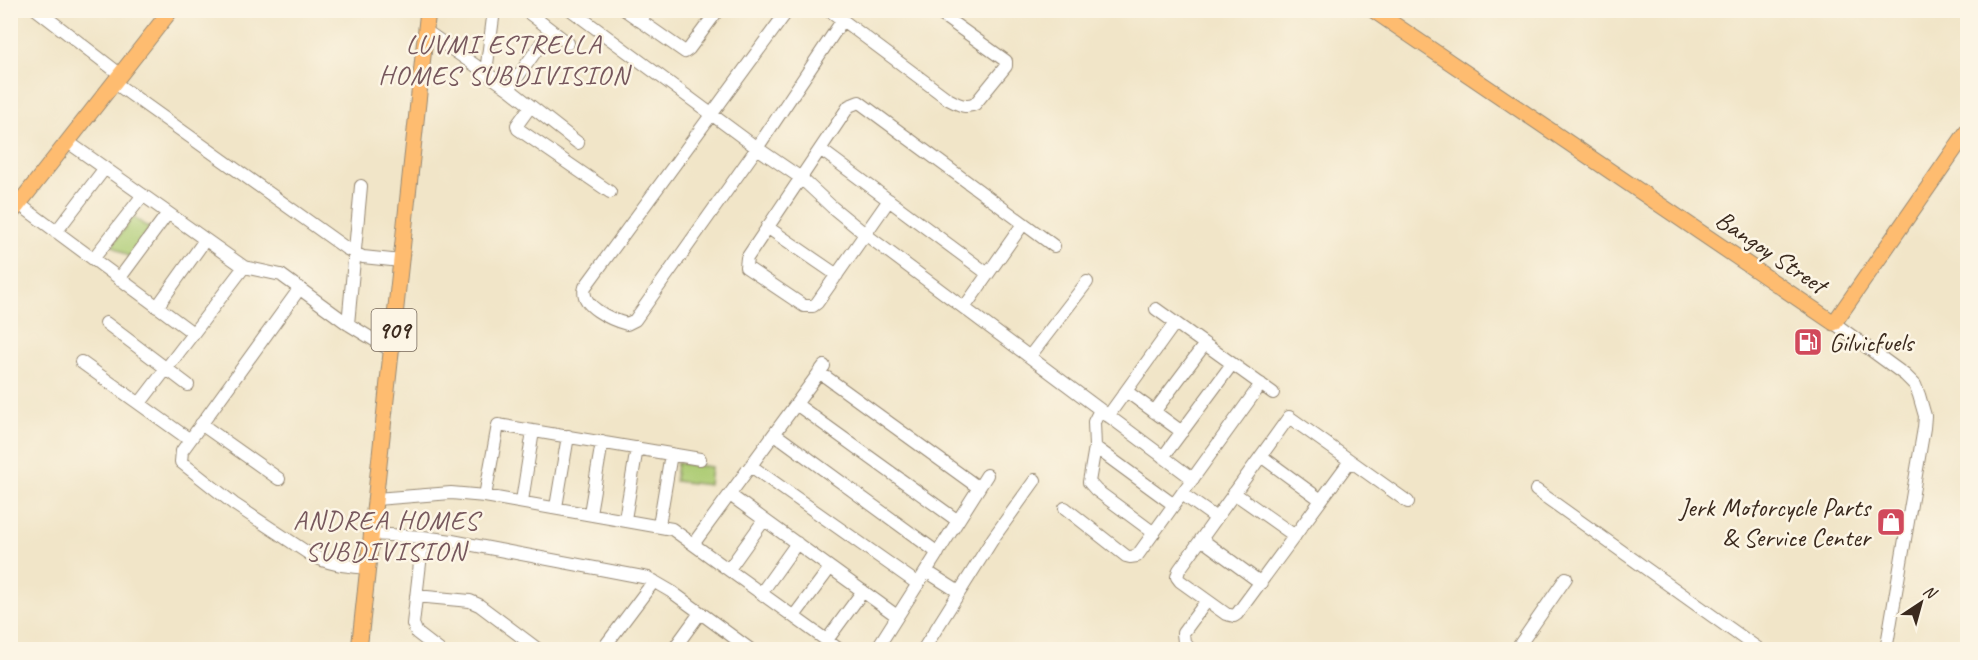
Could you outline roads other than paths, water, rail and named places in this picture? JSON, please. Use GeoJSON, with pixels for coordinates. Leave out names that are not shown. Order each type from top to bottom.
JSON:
{"type":"FeatureCollection","features":[{"type":"Feature","properties":{"kind":"main road"},"geometry":{"type":"LineString","coordinates":[[15,210],[171,10]]}},
{"type":"Feature","properties":{"kind":"main road","name":"909"},"geometry":{"type":"LineString","coordinates":[[359,650],[428,10]]}},
{"type":"Feature","properties":{"kind":"main road","name":"Bangoy Street"},"geometry":{"type":"LineString","coordinates":[[1373,10],[1834,323]]}},
{"type":"Feature","properties":{"kind":"main road"},"geometry":{"type":"LineString","coordinates":[[1834,323],[1968,130]]}},
{"type":"Feature","properties":{"kind":"street"},"geometry":{"type":"LineString","coordinates":[[37,10],[118,79],[354,253],[363,257],[401,261]]}},
{"type":"Feature","properties":{"kind":"street"},"geometry":{"type":"LineString","coordinates":[[486,72],[494,10]]}},
{"type":"Feature","properties":{"kind":"street"},"geometry":{"type":"LineString","coordinates":[[525,10],[568,43]]}},
{"type":"Feature","properties":{"kind":"street"},"geometry":{"type":"LineString","coordinates":[[571,10],[801,178],[865,234],[1193,479]]}},
{"type":"Feature","properties":{"kind":"street"},"geometry":{"type":"LineString","coordinates":[[625,10],[685,52],[718,10]]}},
{"type":"Feature","properties":{"kind":"street"},"geometry":{"type":"LineString","coordinates":[[640,21],[648,10]]}},
{"type":"Feature","properties":{"kind":"street"},"geometry":{"type":"LineString","coordinates":[[788,10],[585,287],[586,301],[621,322],[627,324],[635,320],[757,148],[842,21]]}},
{"type":"Feature","properties":{"kind":"street"},"geometry":{"type":"LineString","coordinates":[[829,10],[948,99],[962,106],[970,106],[975,104],[988,89],[1006,66],[1006,62],[935,10]]}},
{"type":"Feature","properties":{"kind":"street"},"geometry":{"type":"LineString","coordinates":[[426,31],[486,72],[578,142]]}},
{"type":"Feature","properties":{"kind":"street"},"geometry":{"type":"LineString","coordinates":[[509,89],[550,31]]}},
{"type":"Feature","properties":{"kind":"street"},"geometry":{"type":"LineString","coordinates":[[889,200],[817,303],[809,307],[748,269],[747,258],[767,227],[849,105],[859,102],[1054,246]]}},
{"type":"Feature","properties":{"kind":"street"},"geometry":{"type":"LineString","coordinates":[[530,107],[517,125],[518,129],[610,192]]}},
{"type":"Feature","properties":{"kind":"street"},"geometry":{"type":"LineString","coordinates":[[68,142],[243,267],[281,275],[348,324],[392,351]]}},
{"type":"Feature","properties":{"kind":"street"},"geometry":{"type":"LineString","coordinates":[[820,149],[988,274]]}},
{"type":"Feature","properties":{"kind":"street"},"geometry":{"type":"LineString","coordinates":[[56,232],[105,168]]}},
{"type":"Feature","properties":{"kind":"street"},"geometry":{"type":"LineString","coordinates":[[348,324],[361,186]]}},
{"type":"Feature","properties":{"kind":"street"},"geometry":{"type":"LineString","coordinates":[[93,259],[143,195]]}},
{"type":"Feature","properties":{"kind":"street"},"geometry":{"type":"LineString","coordinates":[[15,210],[56,232],[193,333]]}},
{"type":"Feature","properties":{"kind":"street"},"geometry":{"type":"LineString","coordinates":[[119,279],[168,213]]}},
{"type":"Feature","properties":{"kind":"street"},"geometry":{"type":"LineString","coordinates":[[964,308],[1023,224]]}},
{"type":"Feature","properties":{"kind":"street"},"geometry":{"type":"LineString","coordinates":[[767,227],[837,275]]}},
{"type":"Feature","properties":{"kind":"street"},"geometry":{"type":"LineString","coordinates":[[157,307],[205,240]]}},
{"type":"Feature","properties":{"kind":"street"},"geometry":{"type":"LineString","coordinates":[[140,403],[243,267]]}},
{"type":"Feature","properties":{"kind":"street"},"geometry":{"type":"LineString","coordinates":[[1030,356],[1087,282]]}},
{"type":"Feature","properties":{"kind":"street"},"geometry":{"type":"LineString","coordinates":[[300,288],[190,440],[182,452],[181,462],[234,504],[311,555],[338,566],[368,568]]}},
{"type":"Feature","properties":{"kind":"street"},"geometry":{"type":"LineString","coordinates":[[1156,309],[1273,393]]}},
{"type":"Feature","properties":{"kind":"street"},"geometry":{"type":"LineString","coordinates":[[1154,533],[1091,486],[1089,477],[1095,447],[1094,427],[1104,413],[1126,391],[1175,323]]}},
{"type":"Feature","properties":{"kind":"street","name":"Bangoy Street"},"geometry":{"type":"LineString","coordinates":[[1834,323],[1905,375],[1915,385],[1925,416],[1920,458],[1886,650]]}},
{"type":"Feature","properties":{"kind":"street"},"geometry":{"type":"LineString","coordinates":[[106,324],[188,385]]}},
{"type":"Feature","properties":{"kind":"street"},"geometry":{"type":"LineString","coordinates":[[1154,412],[1205,344]]}},
{"type":"Feature","properties":{"kind":"street"},"geometry":{"type":"LineString","coordinates":[[81,362],[190,440]]}},
{"type":"Feature","properties":{"kind":"street"},"geometry":{"type":"LineString","coordinates":[[1163,457],[1232,364]]}},
{"type":"Feature","properties":{"kind":"street"},"geometry":{"type":"LineString","coordinates":[[694,543],[822,369],[979,488]]}},
{"type":"Feature","properties":{"kind":"street"},"geometry":{"type":"LineString","coordinates":[[1065,508],[1130,558],[1137,556],[1261,384]]}},
{"type":"Feature","properties":{"kind":"street"},"geometry":{"type":"LineString","coordinates":[[1126,391],[1182,432]]}},
{"type":"Feature","properties":{"kind":"street"},"geometry":{"type":"LineString","coordinates":[[796,404],[958,521]]}},
{"type":"Feature","properties":{"kind":"street"},"geometry":{"type":"LineString","coordinates":[[1350,461],[1241,611],[1234,616],[1206,602],[1180,581],[1179,570],[1289,417],[1408,502]]}},
{"type":"Feature","properties":{"kind":"street"},"geometry":{"type":"LineString","coordinates":[[201,424],[279,479]]}},
{"type":"Feature","properties":{"kind":"street"},"geometry":{"type":"LineString","coordinates":[[485,496],[498,425],[700,459]]}},
{"type":"Feature","properties":{"kind":"street"},"geometry":{"type":"LineString","coordinates":[[522,501],[533,430]]}},
{"type":"Feature","properties":{"kind":"street"},"geometry":{"type":"LineString","coordinates":[[775,434],[938,553]]}},
{"type":"Feature","properties":{"kind":"street"},"geometry":{"type":"LineString","coordinates":[[556,507],[568,436]]}},
{"type":"Feature","properties":{"kind":"street"},"geometry":{"type":"LineString","coordinates":[[590,513],[602,442]]}},
{"type":"Feature","properties":{"kind":"street"},"geometry":{"type":"LineString","coordinates":[[1095,447],[1174,505]]}},
{"type":"Feature","properties":{"kind":"street"},"geometry":{"type":"LineString","coordinates":[[625,519],[637,448]]}},
{"type":"Feature","properties":{"kind":"street"},"geometry":{"type":"LineString","coordinates":[[659,525],[671,454]]}},
{"type":"Feature","properties":{"kind":"street"},"geometry":{"type":"LineString","coordinates":[[1261,456],[1321,500]]}},
{"type":"Feature","properties":{"kind":"street"},"geometry":{"type":"LineString","coordinates":[[751,466],[918,584]]}},
{"type":"Feature","properties":{"kind":"street"},"geometry":{"type":"LineString","coordinates":[[876,650],[987,475]]}},
{"type":"Feature","properties":{"kind":"street"},"geometry":{"type":"LineString","coordinates":[[924,650],[994,537],[1035,480]]}},
{"type":"Feature","properties":{"kind":"street"},"geometry":{"type":"LineString","coordinates":[[1536,490],[1760,650]]}},
{"type":"Feature","properties":{"kind":"street"},"geometry":{"type":"LineString","coordinates":[[376,499],[451,493],[485,496],[659,525],[679,532],[840,650]]}},
{"type":"Feature","properties":{"kind":"street"},"geometry":{"type":"LineString","coordinates":[[1234,493],[1295,536]]}},
{"type":"Feature","properties":{"kind":"street"},"geometry":{"type":"LineString","coordinates":[[1182,494],[1216,518]]}},
{"type":"Feature","properties":{"kind":"street"},"geometry":{"type":"LineString","coordinates":[[730,495],[897,616]]}},
{"type":"Feature","properties":{"kind":"street"},"geometry":{"type":"LineString","coordinates":[[729,568],[764,520]]}},
{"type":"Feature","properties":{"kind":"street"},"geometry":{"type":"LineString","coordinates":[[372,534],[423,537],[654,581],[747,648]]}},
{"type":"Feature","properties":{"kind":"street"},"geometry":{"type":"LineString","coordinates":[[423,537],[414,628],[439,650]]}},
{"type":"Feature","properties":{"kind":"street"},"geometry":{"type":"LineString","coordinates":[[1201,539],[1261,583]]}},
{"type":"Feature","properties":{"kind":"street"},"geometry":{"type":"LineString","coordinates":[[762,592],[797,543]]}},
{"type":"Feature","properties":{"kind":"street"},"geometry":{"type":"LineString","coordinates":[[794,616],[830,568]]}},
{"type":"Feature","properties":{"kind":"street"},"geometry":{"type":"LineString","coordinates":[[928,568],[961,589]]}},
{"type":"Feature","properties":{"kind":"street"},"geometry":{"type":"LineString","coordinates":[[1516,650],[1566,578]]}},
{"type":"Feature","properties":{"kind":"street"},"geometry":{"type":"LineString","coordinates":[[603,650],[654,581]]}},
{"type":"Feature","properties":{"kind":"street"},"geometry":{"type":"LineString","coordinates":[[827,640],[863,591]]}},
{"type":"Feature","properties":{"kind":"street"},"geometry":{"type":"LineString","coordinates":[[416,596],[479,605],[539,650]]}},
{"type":"Feature","properties":{"kind":"street"},"geometry":{"type":"LineString","coordinates":[[1191,650],[1184,642],[1184,633],[1206,602]]}},
{"type":"Feature","properties":{"kind":"street"},"geometry":{"type":"LineString","coordinates":[[674,650],[700,613]]}},
{"type":"Feature","properties":{"kind":"place","name":"Gilvicfuels"},"geometry":{"type":"Point","coordinates":[1808,342]}},
{"type":"Feature","properties":{"kind":"place","name":"Jerk Motorcycle Parts & Service Center"},"geometry":{"type":"Point","coordinates":[1891,522]}},
{"type":"Feature","properties":{"kind":"district","name":"LUVMI ESTRELLA HOMES SUBDIVISION"},"geometry":{"type":"Point","coordinates":[504,60]}},
{"type":"Feature","properties":{"kind":"district","name":"ANDREA HOMES SUBDIVISION"},"geometry":{"type":"Point","coordinates":[386,536]}}]}
